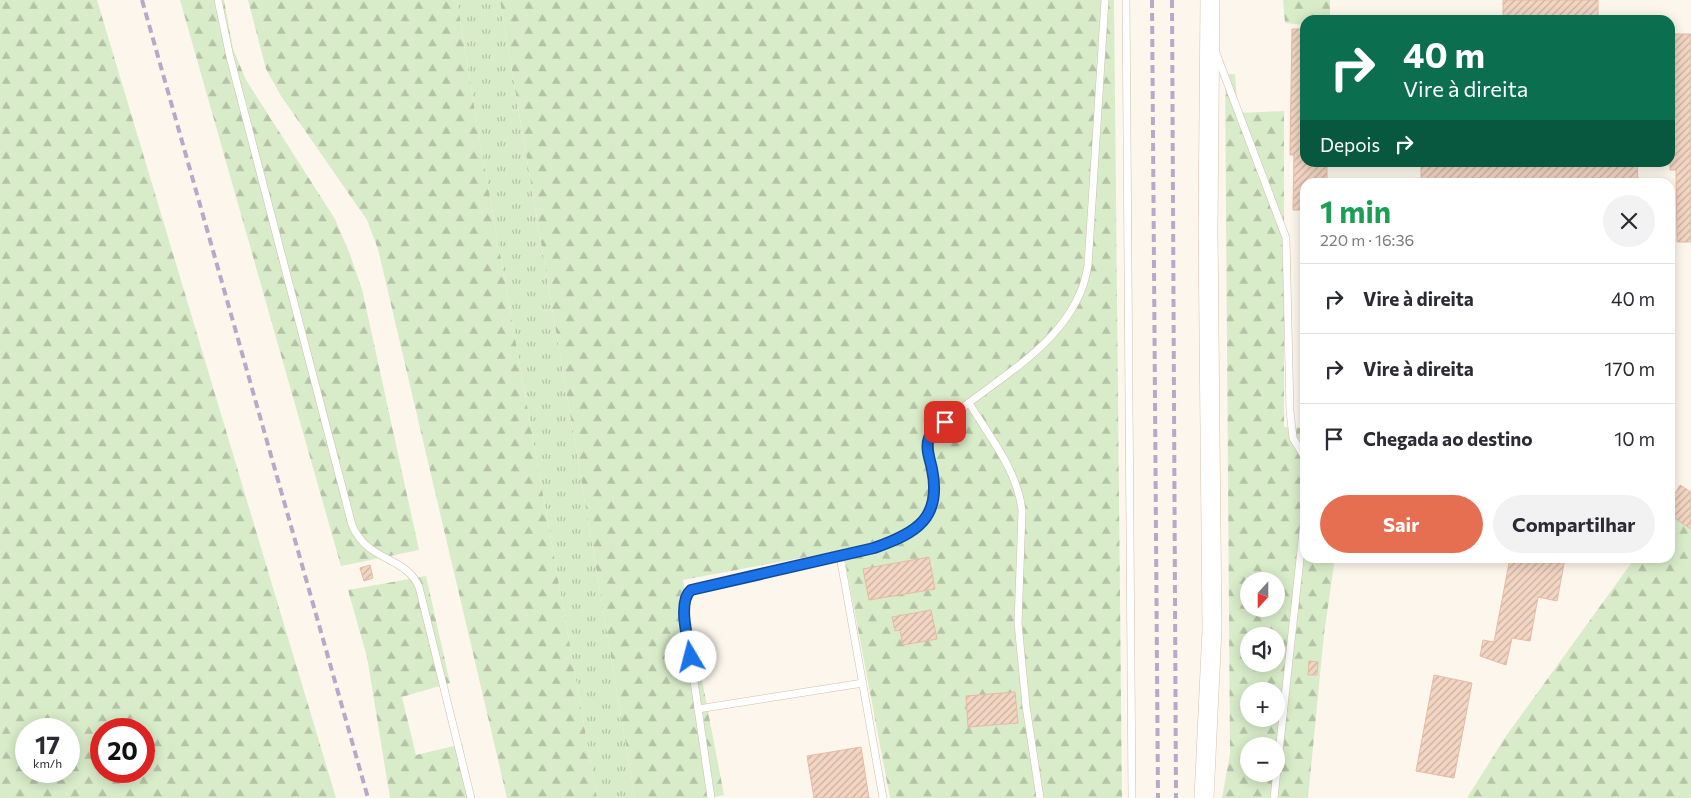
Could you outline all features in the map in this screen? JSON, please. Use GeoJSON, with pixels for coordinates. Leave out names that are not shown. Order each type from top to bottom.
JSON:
{"type":"FeatureCollection","features":[{"type":"Feature","properties":{"kind":"street"},"geometry":{"type":"LineString","coordinates":[[1204,798],[1210,715],[1212,620],[1208,230],[1210,0]]}},
{"type":"Feature","properties":{"kind":"lane"},"geometry":{"type":"LineString","coordinates":[[218,0],[230,57],[352,525],[367,548],[405,568],[419,587],[471,798]]}},
{"type":"Feature","properties":{"kind":"lane"},"geometry":{"type":"LineString","coordinates":[[711,798],[683,605],[687,593],[695,588],[840,556],[888,543],[908,533],[925,520],[933,506],[936,491],[928,440],[933,431],[1057,331],[1074,307],[1083,287],[1089,258],[1105,0]]}},
{"type":"Feature","properties":{"kind":"lane"},"geometry":{"type":"LineString","coordinates":[[1126,0],[1132,798]]}},
{"type":"Feature","properties":{"kind":"lane"},"geometry":{"type":"LineString","coordinates":[[1211,38],[1286,238],[1290,411],[1293,438],[1300,450]]}},
{"type":"Feature","properties":{"kind":"lane"},"geometry":{"type":"LineString","coordinates":[[969,403],[1011,472],[1021,503],[1018,623],[1026,706],[1040,798]]}},
{"type":"Feature","properties":{"kind":"lane"},"geometry":{"type":"LineString","coordinates":[[840,556],[883,798]]}},
{"type":"Feature","properties":{"kind":"lane"},"geometry":{"type":"LineString","coordinates":[[1274,798],[1300,559]]}},
{"type":"Feature","properties":{"kind":"lane"},"geometry":{"type":"LineString","coordinates":[[698,709],[862,683]]}},
{"type":"Feature","properties":{"kind":"green space"},"geometry":{"type":"Polygon","coordinates":[[[0,0],[97,0],[336,798],[0,798],[0,0]]]}},
{"type":"Feature","properties":{"kind":"green space"},"geometry":{"type":"Polygon","coordinates":[[[180,0],[224,0],[233,49],[246,80],[335,219],[362,289],[419,550],[341,566],[180,0]]]}},
{"type":"Feature","properties":{"kind":"green space"},"geometry":{"type":"Polygon","coordinates":[[[248,0],[457,0],[478,130],[597,798],[507,798],[378,249],[367,220],[281,96],[266,69],[248,0]]]}},
{"type":"Feature","properties":{"kind":"green space"},"geometry":{"type":"Polygon","coordinates":[[[457,0],[500,0],[635,798],[597,798],[478,130],[457,0]]]}},
{"type":"Feature","properties":{"kind":"green space"},"geometry":{"type":"Polygon","coordinates":[[[500,0],[1114,0],[1122,798],[890,798],[843,550],[683,580],[724,795],[709,798],[635,798],[500,0]]]}},
{"type":"Feature","properties":{"kind":"green space"},"geometry":{"type":"Polygon","coordinates":[[[1283,0],[1330,0],[1330,15],[1300,15],[1300,24],[1285,23],[1283,0]]]}},
{"type":"Feature","properties":{"kind":"green space"},"geometry":{"type":"Polygon","coordinates":[[[1225,74],[1235,74],[1238,113],[1284,111],[1284,427],[1300,428],[1300,563],[1334,563],[1324,634],[1308,798],[1222,798],[1230,754],[1225,74]]]}},
{"type":"Feature","properties":{"kind":"green space"},"geometry":{"type":"Polygon","coordinates":[[[1675,512],[1691,521],[1691,798],[1467,798],[1506,736],[1631,563],[1675,563],[1675,512]]]}},
{"type":"Feature","properties":{"kind":"green space"},"geometry":{"type":"Polygon","coordinates":[[[426,576],[450,683],[402,697],[416,755],[462,744],[474,798],[390,798],[367,657],[348,590],[426,576]]]}},
{"type":"Feature","properties":{"kind":"building"},"geometry":{"type":"Polygon","coordinates":[[[1503,0],[1598,0],[1598,15],[1503,15],[1503,0]]]}},
{"type":"Feature","properties":{"kind":"building"},"geometry":{"type":"Polygon","coordinates":[[[1292,29],[1300,29],[1300,167],[1327,167],[1327,178],[1300,178],[1300,210],[1293,210],[1294,155],[1290,155],[1292,29]]]}},
{"type":"Feature","properties":{"kind":"building"},"geometry":{"type":"Polygon","coordinates":[[[1675,34],[1691,34],[1691,242],[1677,242],[1676,170],[1670,170],[1670,167],[1675,167],[1675,34]]]}},
{"type":"Feature","properties":{"kind":"building"},"geometry":{"type":"Polygon","coordinates":[[[1421,167],[1637,167],[1638,178],[1421,178],[1421,167]]]}},
{"type":"Feature","properties":{"kind":"building"},"geometry":{"type":"Polygon","coordinates":[[[1680,485],[1691,492],[1691,529],[1675,518],[1675,494],[1680,485]]]}},
{"type":"Feature","properties":{"kind":"building"},"geometry":{"type":"Polygon","coordinates":[[[929,557],[935,589],[869,600],[863,569],[929,557]]]}},
{"type":"Feature","properties":{"kind":"building"},"geometry":{"type":"Polygon","coordinates":[[[1509,563],[1564,563],[1557,601],[1538,597],[1530,641],[1512,638],[1506,665],[1480,656],[1483,640],[1494,642],[1509,563]]]}},
{"type":"Feature","properties":{"kind":"building"},"geometry":{"type":"Polygon","coordinates":[[[370,565],[373,578],[364,581],[360,568],[370,565]]]}},
{"type":"Feature","properties":{"kind":"building"},"geometry":{"type":"Polygon","coordinates":[[[931,610],[937,639],[903,645],[900,630],[895,631],[892,617],[931,610]]]}},
{"type":"Feature","properties":{"kind":"building"},"geometry":{"type":"Polygon","coordinates":[[[1309,661],[1318,662],[1317,675],[1308,675],[1309,661]]]}},
{"type":"Feature","properties":{"kind":"building"},"geometry":{"type":"Polygon","coordinates":[[[1434,675],[1472,683],[1454,778],[1416,771],[1434,675]]]}},
{"type":"Feature","properties":{"kind":"building"},"geometry":{"type":"Polygon","coordinates":[[[1015,692],[1018,723],[968,727],[966,696],[1015,692]]]}},
{"type":"Feature","properties":{"kind":"building"},"geometry":{"type":"Polygon","coordinates":[[[861,747],[869,798],[814,798],[807,756],[861,747]]]}},
{"type":"Feature","properties":{"kind":"railway"},"geometry":{"type":"LineString","coordinates":[[142,0],[368,798]]}},
{"type":"Feature","properties":{"kind":"railway"},"geometry":{"type":"LineString","coordinates":[[1152,0],[1158,798]]}},
{"type":"Feature","properties":{"kind":"railway"},"geometry":{"type":"LineString","coordinates":[[1172,0],[1176,798]]}},
{"type":"Feature","properties":{"kind":"route"},"geometry":{"type":"LineString","coordinates":[[691,657],[683,605],[687,593],[691,590],[874,548],[888,543],[920,525],[930,513],[936,491],[927,444],[933,431],[945,422]]}}]}
